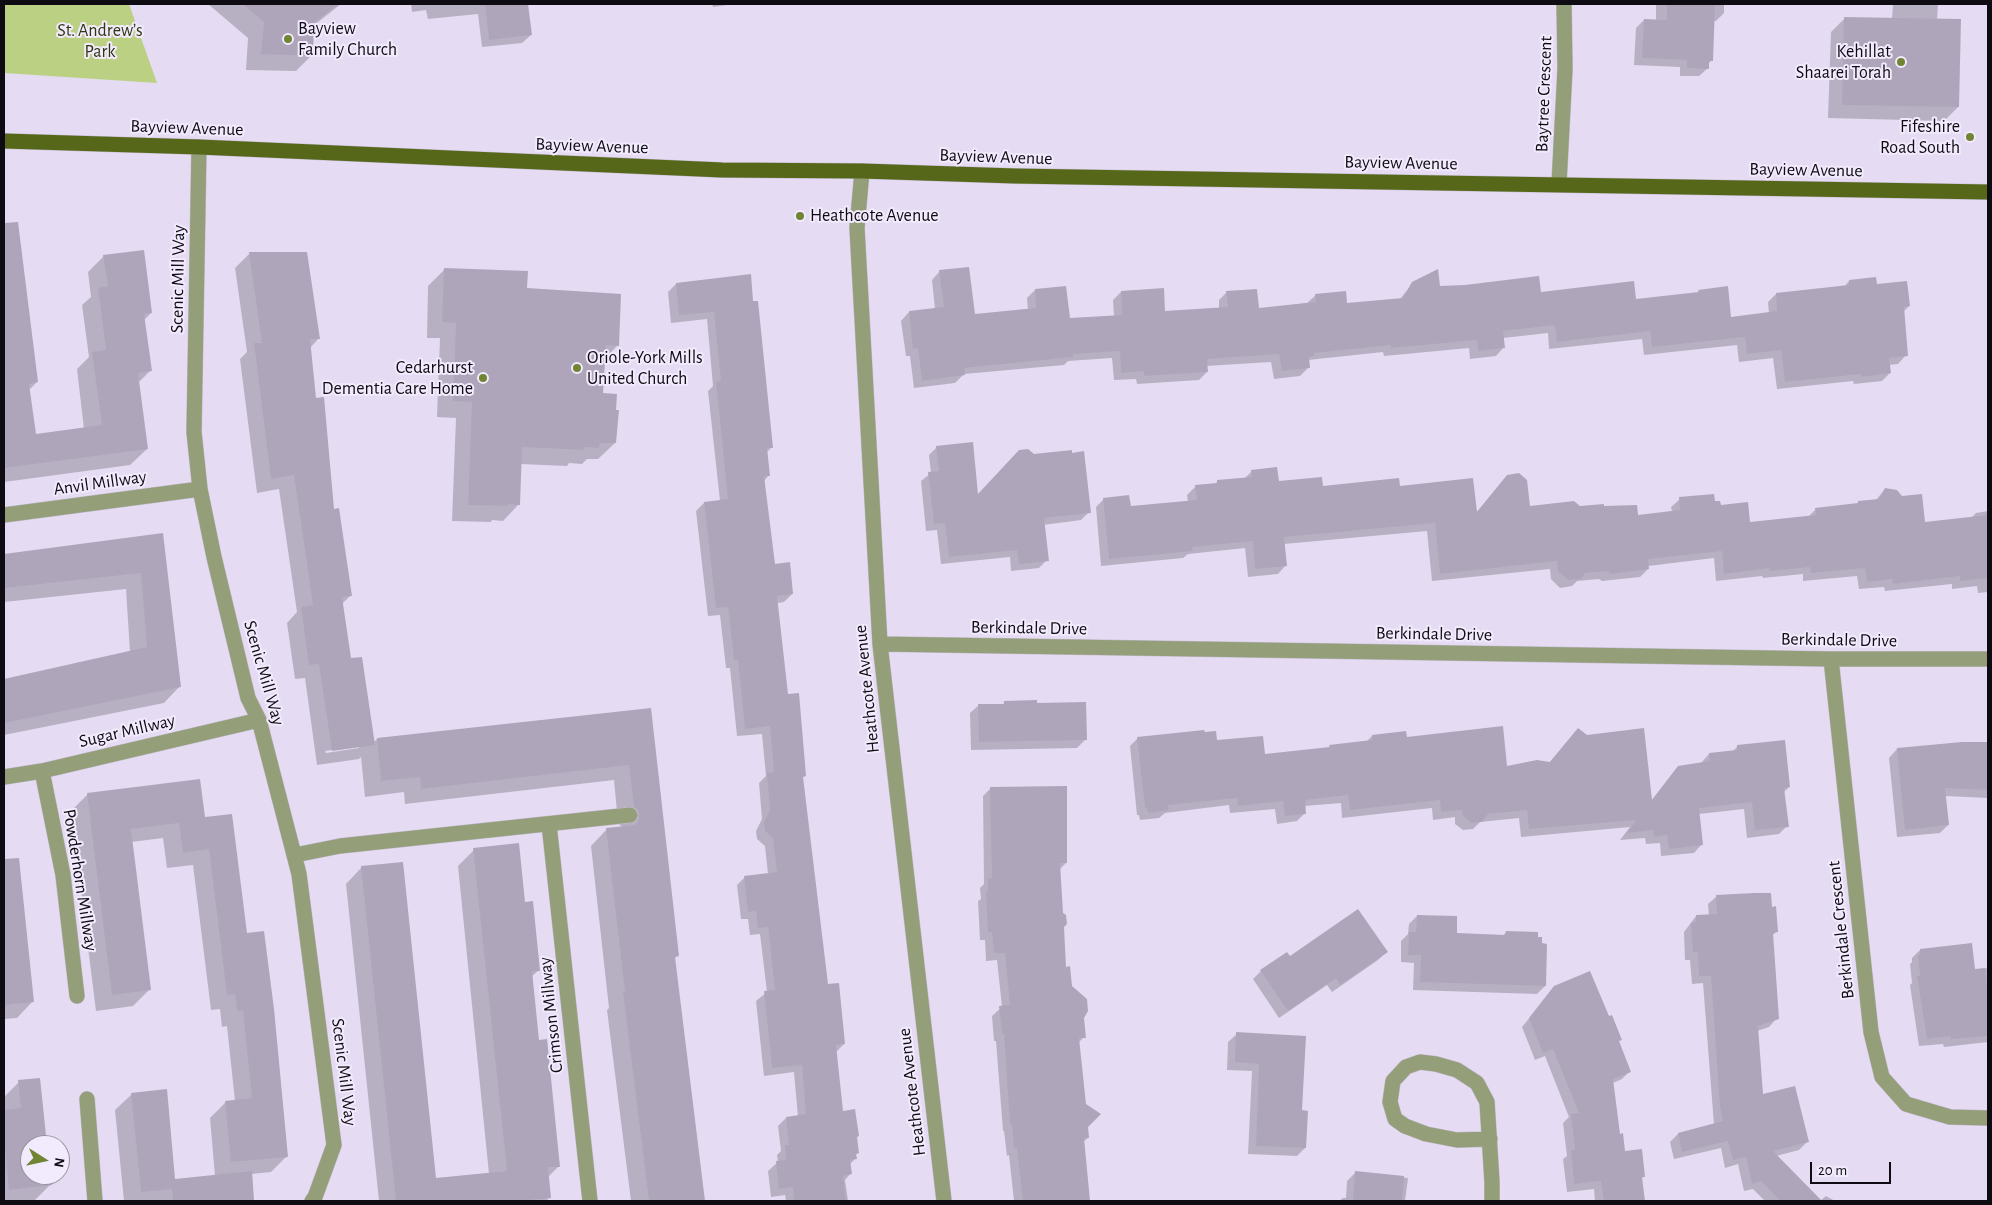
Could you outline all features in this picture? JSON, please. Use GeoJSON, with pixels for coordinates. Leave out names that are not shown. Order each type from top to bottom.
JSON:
{"type":"FeatureCollection","features":[{"type":"Feature","properties":{"kind":"main road","name":"Bayview Avenue"},"geometry":{"type":"LineString","coordinates":[[4,141],[199,147],[695,169],[1988,192]]}},
{"type":"Feature","properties":{"kind":"street","name":"Baytree Crescent"},"geometry":{"type":"LineString","coordinates":[[1559,184],[1565,69],[1564,4]]}},
{"type":"Feature","properties":{"kind":"street","name":"Scenic Mill Way"},"geometry":{"type":"LineString","coordinates":[[199,147],[194,432],[200,489],[214,557],[248,698],[259,720],[300,874],[334,1145],[316,1197],[312,1201]]}},
{"type":"Feature","properties":{"kind":"street","name":"Heathcote Avenue"},"geometry":{"type":"LineString","coordinates":[[862,171],[858,228],[880,644],[944,1201]]}},
{"type":"Feature","properties":{"kind":"street","name":"Anvil Millway"},"geometry":{"type":"LineString","coordinates":[[4,514],[200,489]]}},
{"type":"Feature","properties":{"kind":"street","name":"Berkindale Drive"},"geometry":{"type":"LineString","coordinates":[[880,644],[1831,659],[1988,659]]}},
{"type":"Feature","properties":{"kind":"street","name":"Berkindale Crescent"},"geometry":{"type":"LineString","coordinates":[[1831,659],[1871,1032],[1882,1077],[1906,1104],[1950,1117],[1988,1118]]}},
{"type":"Feature","properties":{"kind":"street","name":"Sugar Millway"},"geometry":{"type":"LineString","coordinates":[[4,777],[42,771],[259,720]]}},
{"type":"Feature","properties":{"kind":"street","name":"Powderhorn Millway"},"geometry":{"type":"LineString","coordinates":[[42,771],[63,875],[77,996]]}},
{"type":"Feature","properties":{"kind":"street"},"geometry":{"type":"LineString","coordinates":[[294,855],[340,846],[630,815]]}},
{"type":"Feature","properties":{"kind":"street","name":"Crimson Millway"},"geometry":{"type":"LineString","coordinates":[[549,824],[590,1201]]}},
{"type":"Feature","properties":{"kind":"street"},"geometry":{"type":"LineString","coordinates":[[1490,1139],[1457,1140],[1426,1134],[1405,1126],[1395,1119],[1390,1102],[1393,1081],[1406,1067],[1420,1062],[1457,1070],[1476,1083],[1487,1102],[1490,1139],[1492,1201]]}},
{"type":"Feature","properties":{"kind":"street"},"geometry":{"type":"LineString","coordinates":[[87,1099],[95,1201]]}},
{"type":"Feature","properties":{"kind":"green space","name":"St. Andrew’s Park"},"geometry":{"type":"Polygon","coordinates":[[[4,4],[129,4],[157,83],[4,73],[4,4]]]}},
{"type":"Feature","properties":{"kind":"building","name":"Bayview Family Church"},"geometry":{"type":"Polygon","coordinates":[[[243,4],[338,4],[314,23],[313,56],[261,54],[264,22],[243,4]]]}},
{"type":"Feature","properties":{"kind":"building"},"geometry":{"type":"Polygon","coordinates":[[[485,4],[528,4],[532,35],[489,40],[485,4]]]}},
{"type":"Feature","properties":{"kind":"building"},"geometry":{"type":"Polygon","coordinates":[[[1667,4],[1715,4],[1713,61],[1709,61],[1709,69],[1687,68],[1687,60],[1642,58],[1644,19],[1667,20],[1667,4]]]}},
{"type":"Feature","properties":{"kind":"building","name":"Kehillat Shaarei Torah"},"geometry":{"type":"Polygon","coordinates":[[[1844,17],[1961,19],[1959,107],[1842,105],[1844,17]]]}},
{"type":"Feature","properties":{"kind":"building"},"geometry":{"type":"Polygon","coordinates":[[[18,222],[38,382],[29,384],[36,434],[102,425],[92,352],[106,350],[98,288],[108,286],[103,255],[144,250],[152,313],[144,314],[152,371],[138,373],[148,449],[4,468],[4,223],[18,222]]]}},
{"type":"Feature","properties":{"kind":"building"},"geometry":{"type":"Polygon","coordinates":[[[249,252],[307,252],[320,339],[310,339],[316,398],[324,397],[334,509],[339,508],[352,596],[342,597],[351,658],[362,657],[375,745],[332,751],[319,664],[309,665],[301,607],[313,605],[294,475],[271,479],[254,343],[262,343],[249,252]]]}},
{"type":"Feature","properties":{"kind":"building"},"geometry":{"type":"Polygon","coordinates":[[[969,267],[975,314],[1036,308],[1035,289],[1066,286],[1070,318],[1122,315],[1121,291],[1164,288],[1165,311],[1228,307],[1226,291],[1257,289],[1259,308],[1316,302],[1315,294],[1346,291],[1347,303],[1403,298],[1412,282],[1438,269],[1440,286],[1465,285],[1539,276],[1541,292],[1634,281],[1636,299],[1699,292],[1698,290],[1728,286],[1731,317],[1777,311],[1776,293],[1849,285],[1849,280],[1876,277],[1877,284],[1907,281],[1910,306],[1904,307],[1908,356],[1889,358],[1891,373],[1861,377],[1861,374],[1785,382],[1781,350],[1747,354],[1745,337],[1652,347],[1650,331],[1557,342],[1555,325],[1503,331],[1505,348],[1478,351],[1477,340],[1391,348],[1391,345],[1314,353],[1314,356],[1309,357],[1310,368],[1282,371],[1279,354],[1207,359],[1208,372],[1144,376],[1144,371],[1121,373],[1120,351],[1073,354],[1073,357],[964,368],[965,375],[922,381],[918,348],[913,349],[909,311],[944,307],[939,270],[969,267]]]}},
{"type":"Feature","properties":{"kind":"building"},"geometry":{"type":"Polygon","coordinates":[[[444,268],[528,271],[527,288],[621,294],[619,346],[606,345],[603,393],[617,394],[616,410],[619,410],[616,443],[600,443],[599,448],[584,447],[584,450],[522,447],[520,505],[468,505],[472,402],[453,401],[456,323],[442,322],[444,268]]]}},
{"type":"Feature","properties":{"kind":"building"},"geometry":{"type":"Polygon","coordinates":[[[751,274],[753,301],[758,301],[773,448],[767,448],[770,476],[764,476],[775,564],[790,562],[793,594],[777,596],[788,694],[799,693],[806,776],[803,777],[828,984],[839,983],[845,1044],[836,1045],[843,1111],[855,1109],[859,1136],[857,1137],[859,1153],[856,1154],[857,1159],[850,1160],[852,1174],[843,1176],[846,1201],[794,1201],[793,1187],[779,1189],[776,1161],[786,1160],[785,1145],[789,1145],[786,1117],[806,1114],[802,1065],[772,1068],[764,991],[775,990],[768,927],[758,928],[756,911],[748,912],[744,876],[777,872],[773,838],[765,831],[764,822],[770,810],[767,773],[774,772],[770,726],[745,729],[738,660],[734,660],[728,607],[716,608],[704,502],[728,499],[716,382],[721,381],[714,312],[679,315],[676,283],[751,274]]]}},
{"type":"Feature","properties":{"kind":"building"},"geometry":{"type":"Polygon","coordinates":[[[973,442],[978,494],[1019,450],[1028,449],[1034,454],[1072,450],[1072,453],[1084,451],[1091,513],[1044,518],[1049,561],[1019,564],[1017,550],[949,557],[945,523],[934,524],[928,472],[939,471],[936,446],[973,442]]]}},
{"type":"Feature","properties":{"kind":"building"},"geometry":{"type":"Polygon","coordinates":[[[1277,467],[1279,481],[1322,477],[1323,486],[1399,478],[1400,486],[1473,478],[1477,512],[1507,475],[1519,473],[1527,480],[1530,506],[1574,501],[1580,506],[1604,504],[1604,506],[1637,505],[1638,515],[1680,510],[1679,497],[1714,494],[1715,501],[1720,501],[1721,505],[1748,502],[1750,522],[1816,515],[1815,508],[1879,499],[1885,488],[1897,490],[1902,496],[1922,494],[1925,522],[1988,515],[1988,578],[1960,581],[1960,576],[1893,584],[1892,579],[1867,582],[1865,568],[1811,573],[1810,567],[1770,571],[1770,568],[1724,574],[1722,551],[1648,559],[1649,569],[1610,574],[1608,571],[1585,573],[1581,579],[1568,580],[1558,571],[1557,561],[1440,574],[1435,523],[1284,537],[1287,566],[1255,569],[1253,541],[1192,547],[1193,551],[1109,559],[1103,498],[1129,495],[1131,506],[1197,500],[1195,485],[1217,483],[1217,480],[1252,477],[1251,470],[1277,467]]]}},
{"type":"Feature","properties":{"kind":"building"},"geometry":{"type":"Polygon","coordinates":[[[163,533],[181,687],[4,723],[4,679],[147,647],[141,573],[4,588],[4,554],[163,533]]]}},
{"type":"Feature","properties":{"kind":"building"},"geometry":{"type":"Polygon","coordinates":[[[1037,700],[1037,703],[1086,702],[1087,740],[979,742],[978,704],[1004,704],[1004,701],[1037,700]]]}},
{"type":"Feature","properties":{"kind":"building"},"geometry":{"type":"Polygon","coordinates":[[[651,708],[679,956],[675,957],[705,1201],[649,1201],[623,992],[625,992],[606,828],[636,825],[639,818],[638,810],[634,807],[629,765],[421,789],[420,777],[381,781],[377,738],[651,708]]]}},
{"type":"Feature","properties":{"kind":"building"},"geometry":{"type":"Polygon","coordinates":[[[1503,726],[1507,766],[1537,760],[1550,762],[1578,728],[1587,735],[1644,728],[1652,800],[1678,766],[1710,761],[1709,753],[1737,750],[1737,745],[1785,740],[1790,787],[1784,788],[1789,827],[1755,830],[1752,802],[1699,808],[1703,845],[1669,849],[1667,835],[1654,837],[1653,830],[1627,833],[1636,820],[1529,829],[1527,810],[1488,814],[1482,822],[1472,823],[1463,816],[1462,810],[1441,812],[1440,800],[1350,810],[1348,795],[1305,800],[1306,814],[1285,816],[1283,801],[1238,806],[1237,798],[1168,805],[1169,810],[1148,813],[1147,808],[1145,808],[1137,737],[1204,730],[1205,732],[1216,731],[1217,740],[1263,736],[1265,754],[1330,747],[1329,745],[1372,740],[1372,735],[1406,731],[1407,737],[1503,726]]]}},
{"type":"Feature","properties":{"kind":"building"},"geometry":{"type":"Polygon","coordinates":[[[1962,742],[1988,742],[1988,790],[1945,788],[1949,825],[1905,830],[1897,748],[1962,742]]]}},
{"type":"Feature","properties":{"kind":"building"},"geometry":{"type":"Polygon","coordinates":[[[200,779],[205,817],[232,814],[247,933],[264,931],[274,1009],[288,1157],[231,1162],[225,1101],[252,1098],[243,1011],[237,1011],[235,994],[227,995],[209,849],[183,853],[179,823],[131,829],[151,990],[112,995],[87,793],[200,779]]]}},
{"type":"Feature","properties":{"kind":"building"},"geometry":{"type":"Polygon","coordinates":[[[1067,786],[1067,863],[1060,863],[1063,913],[1066,915],[1067,924],[1064,927],[1066,967],[1070,966],[1072,986],[1087,999],[1088,1011],[1084,1018],[1086,1038],[1079,1038],[1086,1104],[1101,1114],[1088,1127],[1089,1138],[1084,1138],[1090,1201],[1023,1201],[1017,1148],[1014,1148],[1012,1124],[1010,1124],[1004,1034],[1002,1034],[999,1006],[1010,1005],[1005,953],[994,953],[992,932],[988,933],[986,892],[988,892],[988,879],[992,878],[990,787],[1067,786]]]}},
{"type":"Feature","properties":{"kind":"building"},"geometry":{"type":"Polygon","coordinates":[[[519,843],[525,902],[533,901],[540,971],[532,971],[539,1040],[547,1039],[560,1167],[548,1167],[551,1198],[518,1201],[396,1201],[361,866],[403,862],[436,1178],[507,1171],[473,848],[519,843]]]}},
{"type":"Feature","properties":{"kind":"building"},"geometry":{"type":"Polygon","coordinates":[[[19,858],[34,1002],[4,1005],[4,859],[19,858]]]}},
{"type":"Feature","properties":{"kind":"building"},"geometry":{"type":"Polygon","coordinates":[[[1771,893],[1772,907],[1776,906],[1778,932],[1773,933],[1779,1019],[1758,1026],[1763,1094],[1795,1086],[1809,1142],[1773,1151],[1822,1201],[1780,1201],[1761,1181],[1752,1184],[1746,1157],[1733,1160],[1728,1141],[1682,1152],[1678,1133],[1723,1121],[1720,1107],[1711,976],[1699,976],[1698,952],[1693,952],[1691,923],[1696,922],[1696,915],[1717,914],[1716,895],[1771,893]]]}},
{"type":"Feature","properties":{"kind":"building"},"geometry":{"type":"Polygon","coordinates":[[[1358,909],[1388,952],[1340,985],[1336,978],[1288,1011],[1260,970],[1287,952],[1290,956],[1358,909]]]}},
{"type":"Feature","properties":{"kind":"building"},"geometry":{"type":"Polygon","coordinates":[[[1417,915],[1457,916],[1457,933],[1505,935],[1506,931],[1538,932],[1538,937],[1542,937],[1542,943],[1547,944],[1546,986],[1420,982],[1421,955],[1408,955],[1409,932],[1416,932],[1417,915]]]}},
{"type":"Feature","properties":{"kind":"building"},"geometry":{"type":"Polygon","coordinates":[[[1972,943],[1975,969],[1985,968],[1988,993],[1988,1036],[1951,1039],[1951,1036],[1927,1039],[1917,976],[1920,976],[1918,955],[1920,955],[1920,949],[1972,943]]]}},
{"type":"Feature","properties":{"kind":"building"},"geometry":{"type":"Polygon","coordinates":[[[1590,971],[1609,1016],[1612,1015],[1622,1040],[1619,1041],[1631,1072],[1613,1079],[1620,1134],[1623,1133],[1625,1151],[1642,1149],[1645,1177],[1642,1177],[1645,1201],[1604,1201],[1601,1181],[1574,1184],[1571,1150],[1575,1150],[1571,1114],[1579,1113],[1553,1049],[1543,1053],[1529,1018],[1554,986],[1590,971]]]}},
{"type":"Feature","properties":{"kind":"building"},"geometry":{"type":"Polygon","coordinates":[[[1236,1032],[1306,1036],[1302,1110],[1308,1111],[1306,1148],[1256,1146],[1259,1064],[1235,1062],[1236,1032]]]}},
{"type":"Feature","properties":{"kind":"building"},"geometry":{"type":"Polygon","coordinates":[[[40,1078],[46,1135],[20,1135],[20,1185],[52,1185],[9,1190],[4,1138],[4,1110],[21,1108],[18,1080],[40,1078]]]}},
{"type":"Feature","properties":{"kind":"building"},"geometry":{"type":"Polygon","coordinates":[[[167,1089],[175,1179],[252,1171],[254,1200],[173,1201],[172,1189],[141,1192],[131,1093],[167,1089]]]}},
{"type":"Feature","properties":{"kind":"building"},"geometry":{"type":"Polygon","coordinates":[[[1355,1171],[1404,1176],[1402,1201],[1353,1201],[1355,1171]]]}},
{"type":"Feature","properties":{"kind":"place","name":"Bayview Family Church"},"geometry":{"type":"Point","coordinates":[288,39]}},
{"type":"Feature","properties":{"kind":"place","name":"Kehillat Shaarei Torah"},"geometry":{"type":"Point","coordinates":[1901,62]}},
{"type":"Feature","properties":{"kind":"place","name":"Fifeshire Road South"},"geometry":{"type":"Point","coordinates":[1970,137]}},
{"type":"Feature","properties":{"kind":"place","name":"Heathcote Avenue"},"geometry":{"type":"Point","coordinates":[800,216]}},
{"type":"Feature","properties":{"kind":"place","name":"Oriole-York Mills United Church"},"geometry":{"type":"Point","coordinates":[577,368]}},
{"type":"Feature","properties":{"kind":"place","name":"Cedarhurst Dementia Care Home"},"geometry":{"type":"Point","coordinates":[483,378]}}]}
